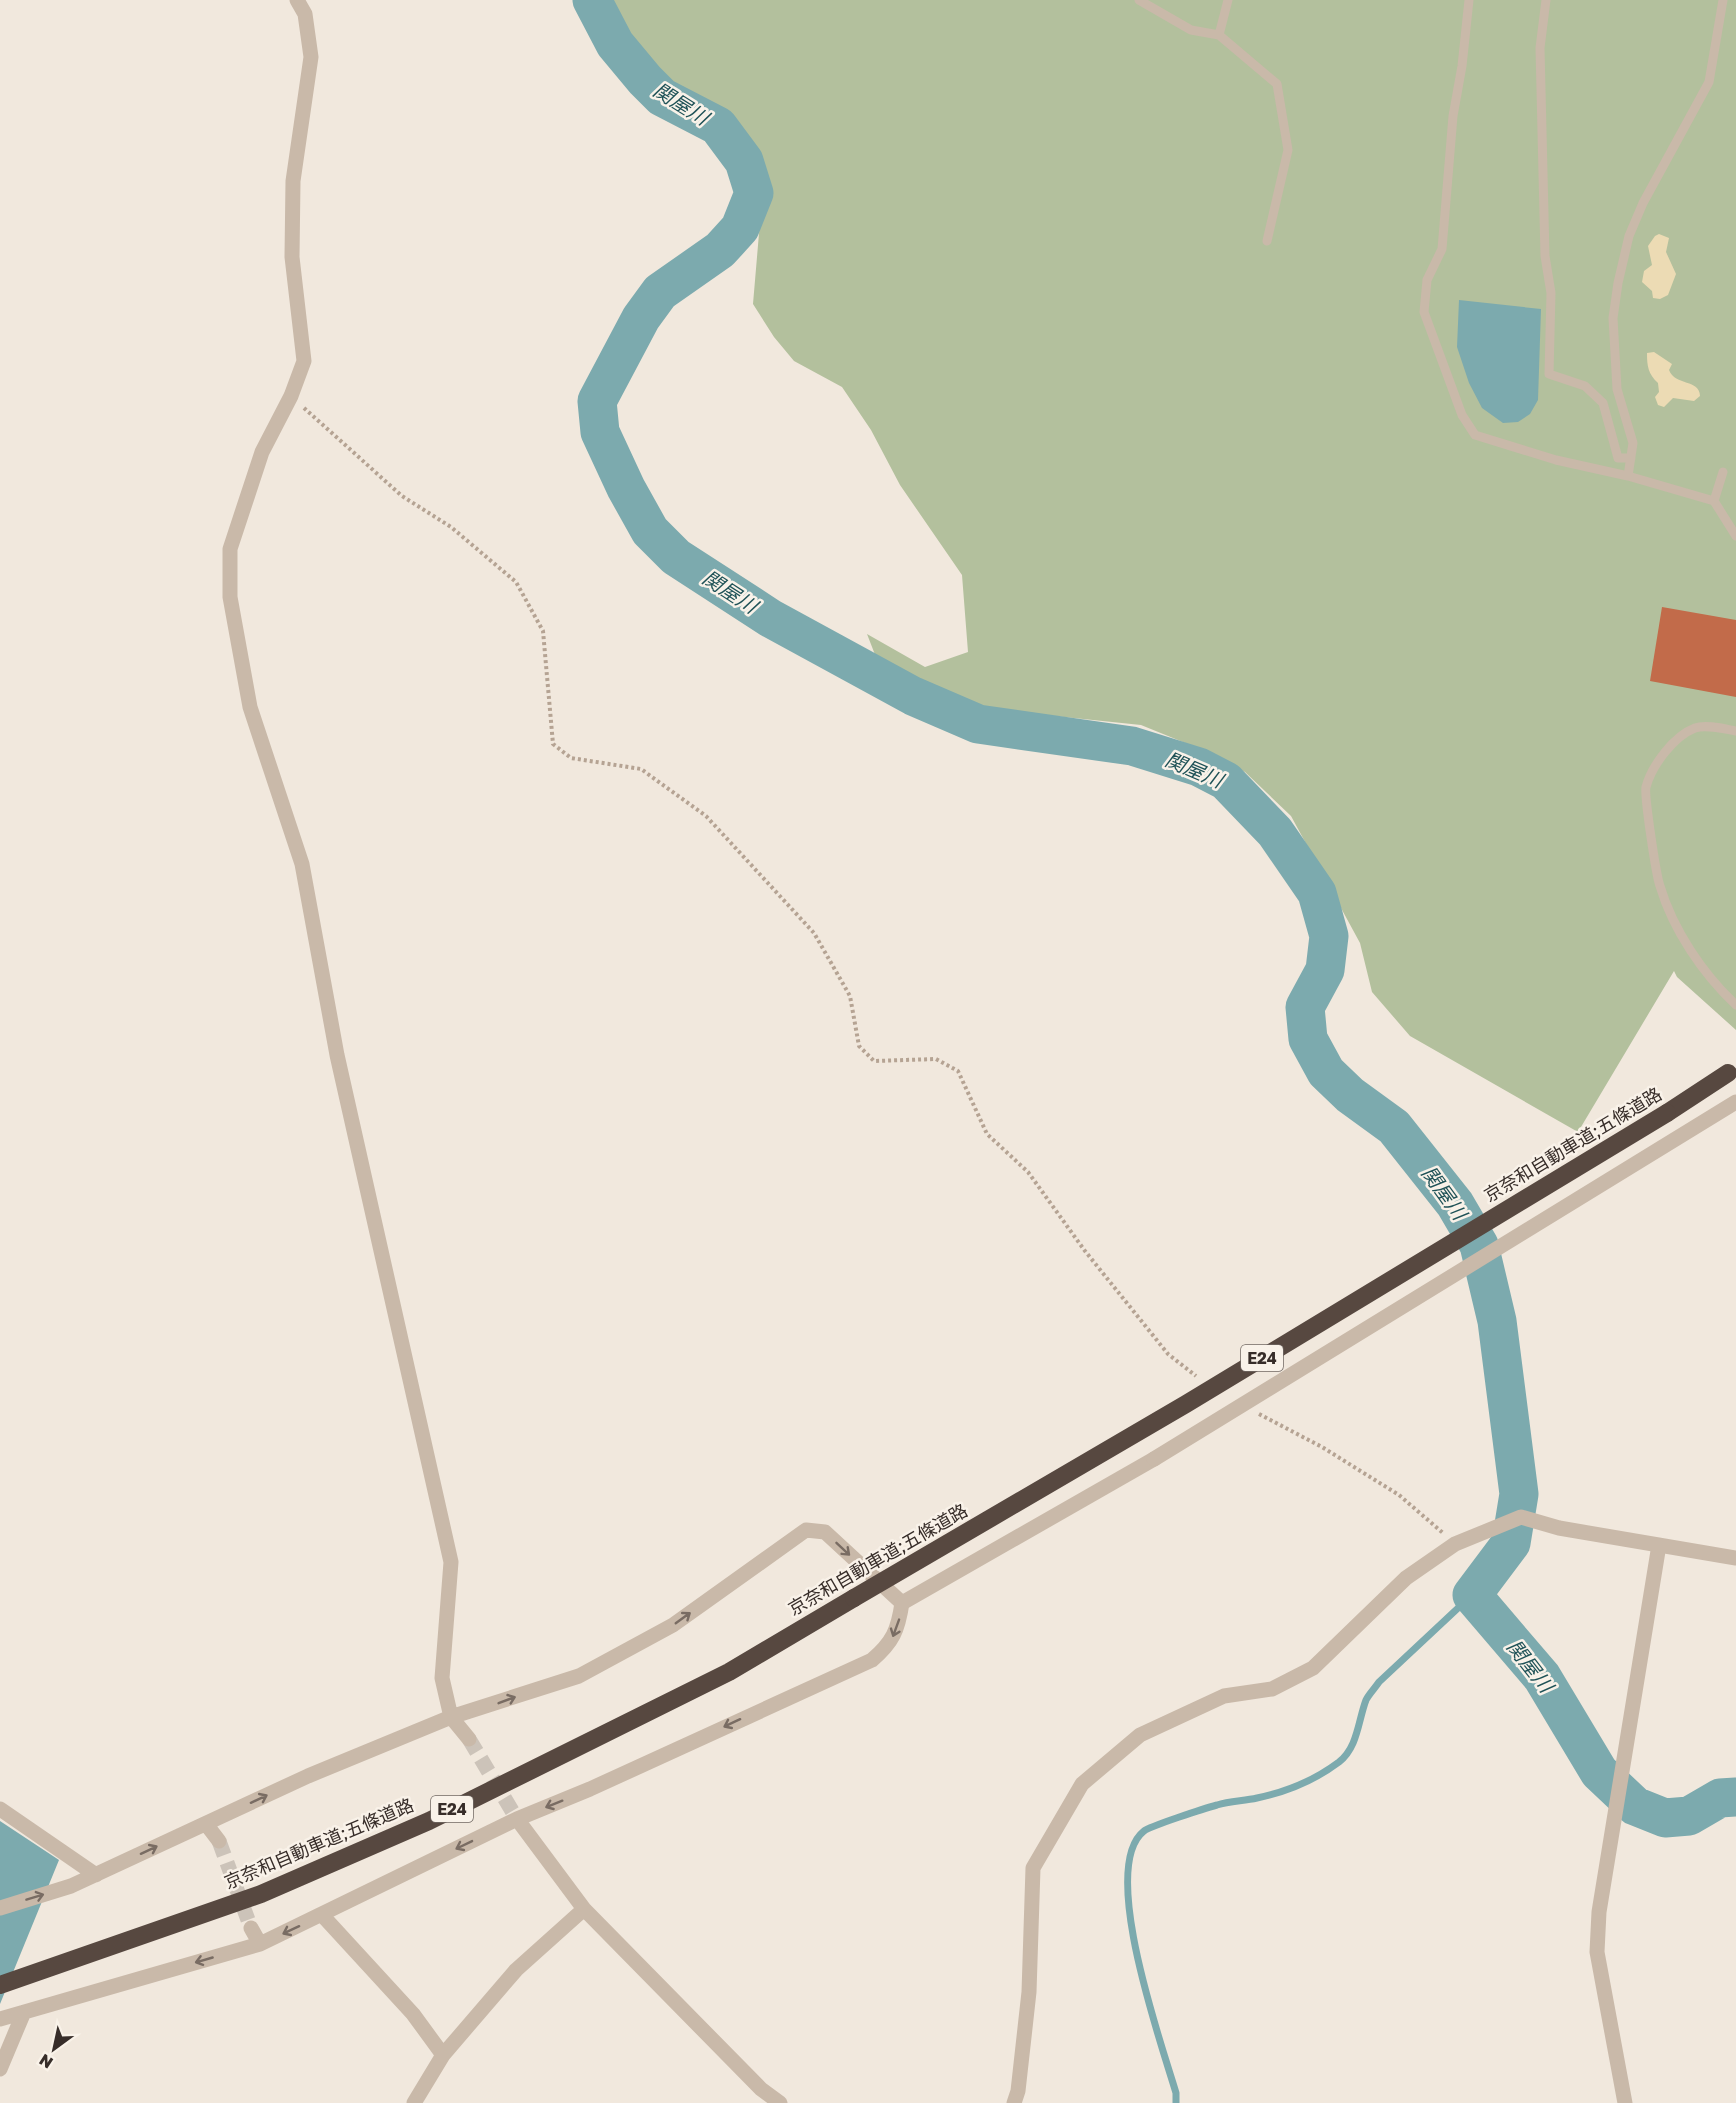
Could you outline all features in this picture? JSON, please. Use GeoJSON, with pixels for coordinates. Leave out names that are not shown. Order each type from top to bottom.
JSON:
{"type":"FeatureCollection","features":[{"type":"Feature","properties":{"kind":"highway","name":"京奈和自動車道;五條道路"},"geometry":{"type":"LineString","coordinates":[[0,1985],[261,1894],[429,1821],[729,1672],[1176,1410],[1667,1113],[1728,1073]]}},
{"type":"Feature","properties":{"kind":"street"},"geometry":{"type":"LineString","coordinates":[[297,0],[304,15],[311,57],[293,192],[292,257],[303,361],[291,396],[262,452],[230,549],[230,597],[250,707],[302,864],[337,1055],[451,1562],[442,1678],[451,1717],[469,1739]]}},
{"type":"Feature","properties":{"kind":"street"},"geometry":{"type":"LineString","coordinates":[[902,1603],[1154,1459],[1736,1102]]}},
{"type":"Feature","properties":{"kind":"street"},"geometry":{"type":"LineString","coordinates":[[1014,2103],[1018,2091],[1029,1992],[1033,1868],[1082,1784],[1140,1735],[1224,1696],[1272,1689],[1313,1668],[1406,1578],[1455,1544],[1521,1517],[1559,1528],[1736,1558]]}},
{"type":"Feature","properties":{"kind":"street"},"geometry":{"type":"LineString","coordinates":[[0,1908],[71,1886],[308,1776],[451,1717],[546,1688],[615,1658],[674,1624],[806,1530],[825,1532],[902,1603]]}},
{"type":"Feature","properties":{"kind":"street"},"geometry":{"type":"LineString","coordinates":[[1625,2103],[1597,1952],[1599,1912],[1659,1545]]}},
{"type":"Feature","properties":{"kind":"street"},"geometry":{"type":"LineString","coordinates":[[0,2019],[260,1944],[322,1916],[517,1820],[872,1660],[884,1650],[898,1628],[902,1603]]}},
{"type":"Feature","properties":{"kind":"street"},"geometry":{"type":"LineString","coordinates":[[0,1809],[96,1875]]}},
{"type":"Feature","properties":{"kind":"street"},"geometry":{"type":"LineString","coordinates":[[517,1820],[584,1909],[761,2089],[780,2103]]}},
{"type":"Feature","properties":{"kind":"street"},"geometry":{"type":"LineString","coordinates":[[206,1824],[219,1841]]}},
{"type":"Feature","properties":{"kind":"street"},"geometry":{"type":"LineString","coordinates":[[414,2103],[443,2055],[516,1970],[584,1909]]}},
{"type":"Feature","properties":{"kind":"street"},"geometry":{"type":"LineString","coordinates":[[322,1916],[413,2014],[443,2055]]}},
{"type":"Feature","properties":{"kind":"street"},"geometry":{"type":"LineString","coordinates":[[251,1928],[260,1944]]}},
{"type":"Feature","properties":{"kind":"street"},"geometry":{"type":"LineString","coordinates":[[0,2069],[24,2012]]}},
{"type":"Feature","properties":{"kind":"lane"},"geometry":{"type":"LineString","coordinates":[[1139,0],[1191,30],[1219,35],[1277,84],[1288,150],[1267,241]]}},
{"type":"Feature","properties":{"kind":"lane"},"geometry":{"type":"LineString","coordinates":[[1219,35],[1228,0]]}},
{"type":"Feature","properties":{"kind":"lane"},"geometry":{"type":"LineString","coordinates":[[1469,0],[1462,66],[1453,116],[1442,249],[1427,279],[1424,312],[1462,415],[1475,435],[1556,460],[1628,476],[1713,501],[1736,536]]}},
{"type":"Feature","properties":{"kind":"lane"},"geometry":{"type":"LineString","coordinates":[[1546,0],[1540,48],[1545,256],[1551,293],[1549,374],[1586,386],[1603,403],[1618,458],[1631,458]]}},
{"type":"Feature","properties":{"kind":"lane"},"geometry":{"type":"LineString","coordinates":[[1628,476],[1633,443],[1617,389],[1613,318],[1618,282],[1629,236],[1642,203],[1710,82],[1724,0]]}},
{"type":"Feature","properties":{"kind":"lane"},"geometry":{"type":"LineString","coordinates":[[1713,501],[1724,472]]}},
{"type":"Feature","properties":{"kind":"lane"},"geometry":{"type":"LineString","coordinates":[[1736,731],[1696,727],[1676,740],[1658,762],[1646,788],[1659,886],[1694,956],[1736,1005]]}},
{"type":"Feature","properties":{"kind":"path"},"geometry":{"type":"LineString","coordinates":[[291,396],[402,496],[451,527],[516,582],[543,631],[553,744],[571,758],[640,769],[706,816],[814,933],[850,996],[859,1046],[874,1061],[936,1059],[958,1071],[987,1134],[1028,1172],[1085,1251],[1168,1354],[1206,1383]]}},
{"type":"Feature","properties":{"kind":"path"},"geometry":{"type":"LineString","coordinates":[[1254,1411],[1322,1447],[1399,1495],[1455,1544]]}},
{"type":"Feature","properties":{"kind":"green space"},"geometry":{"type":"Polygon","coordinates":[[[609,0],[1736,0],[1736,1030],[1677,977],[1674,971],[1578,1132],[1410,1036],[1372,992],[1360,943],[1291,816],[1245,772],[1205,751],[1141,725],[987,709],[921,685],[879,665],[867,634],[925,667],[968,652],[962,575],[900,485],[871,430],[842,387],[794,361],[774,337],[753,304],[761,210],[758,159],[732,125],[662,77],[642,59],[625,33],[609,0]]]}},
{"type":"Feature","properties":{"kind":"sand"},"geometry":{"type":"Polygon","coordinates":[[[1659,234],[1669,238],[1666,252],[1676,274],[1668,295],[1660,299],[1653,298],[1652,291],[1642,282],[1644,271],[1652,265],[1648,246],[1659,234]]]}},
{"type":"Feature","properties":{"kind":"sand"},"geometry":{"type":"Polygon","coordinates":[[[1654,352],[1672,364],[1669,370],[1672,375],[1696,387],[1700,396],[1694,401],[1673,398],[1664,407],[1658,405],[1655,397],[1659,392],[1658,383],[1650,373],[1647,362],[1647,353],[1654,352]]]}},
{"type":"Feature","properties":{"kind":"water"},"geometry":{"type":"Polygon","coordinates":[[[1459,300],[1541,309],[1538,400],[1530,414],[1518,422],[1503,423],[1482,408],[1469,383],[1457,347],[1459,300]]]}},
{"type":"Feature","properties":{"kind":"water"},"geometry":{"type":"Polygon","coordinates":[[[0,1821],[59,1860],[0,2004],[0,1821]]]}},
{"type":"Feature","properties":{"kind":"building"},"geometry":{"type":"Polygon","coordinates":[[[1662,607],[1736,620],[1736,697],[1650,681],[1662,607]]]}},
{"type":"Feature","properties":{"kind":"waterway","name":"関屋川"},"geometry":{"type":"LineString","coordinates":[[592,0],[615,44],[645,80],[662,97],[718,126],[744,161],[754,193],[740,228],[720,250],[660,292],[641,318],[597,401],[600,432],[626,488],[650,531],[676,557],[770,618],[913,696],[978,724],[1132,746],[1199,767],[1226,781],[1275,832],[1317,893],[1329,936],[1325,970],[1305,1007],[1308,1039],[1326,1072],[1350,1095],[1394,1127],[1455,1204],[1479,1245],[1497,1321],[1519,1494],[1511,1543],[1472,1595],[1542,1677],[1599,1772],[1635,1806],[1665,1818],[1689,1816],[1720,1798],[1736,1797]]}},
{"type":"Feature","properties":{"kind":"waterway"},"geometry":{"type":"LineString","coordinates":[[1176,2103],[1176,2093],[1148,1998],[1130,1917],[1128,1880],[1132,1851],[1144,1831],[1148,1829],[1217,1805],[1257,1798],[1289,1789],[1310,1780],[1339,1762],[1350,1749],[1366,1700],[1379,1682],[1472,1595]]}},
{"type":"Feature","properties":{"kind":"tunnel"},"geometry":{"type":"LineString","coordinates":[[469,1739],[517,1819]]}},
{"type":"Feature","properties":{"kind":"tunnel"},"geometry":{"type":"LineString","coordinates":[[219,1841],[251,1928]]}}]}
